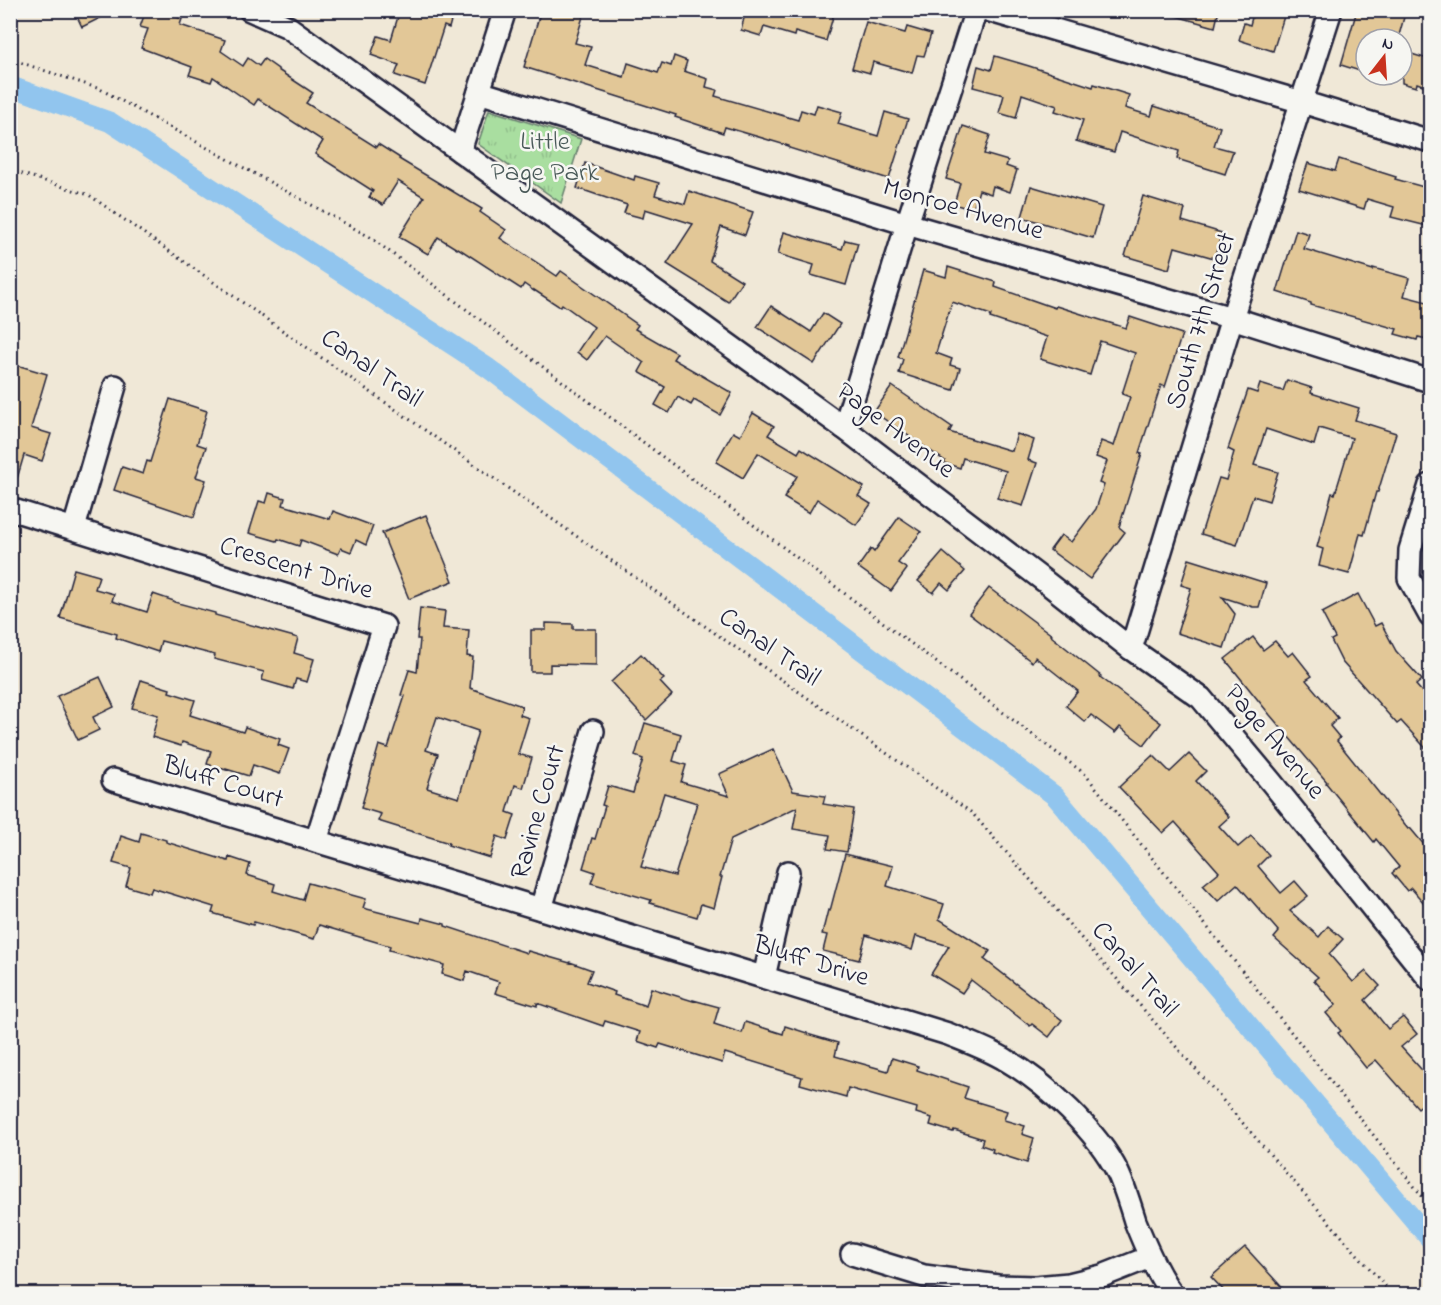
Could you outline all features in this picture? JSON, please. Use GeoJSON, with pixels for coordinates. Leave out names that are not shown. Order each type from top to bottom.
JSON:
{"type":"FeatureCollection","features":[{"type":"Feature","properties":{"kind":"street","name":"Page Avenue"},"geometry":{"type":"LineString","coordinates":[[250,10],[288,27],[844,428],[1131,649],[1201,698],[1431,980]]}},
{"type":"Feature","properties":{"kind":"street"},"geometry":{"type":"LineString","coordinates":[[460,151],[505,10]]}},
{"type":"Feature","properties":{"kind":"street"},"geometry":{"type":"LineString","coordinates":[[844,428],[976,10]]}},
{"type":"Feature","properties":{"kind":"street"},"geometry":{"type":"LineString","coordinates":[[987,10],[1431,141]]}},
{"type":"Feature","properties":{"kind":"street","name":"South 7th Street"},"geometry":{"type":"LineString","coordinates":[[1131,649],[1232,318],[1331,10]]}},
{"type":"Feature","properties":{"kind":"street","name":"Monroe Avenue"},"geometry":{"type":"LineString","coordinates":[[479,92],[907,224],[1232,318],[1431,381]]}},
{"type":"Feature","properties":{"kind":"street"},"geometry":{"type":"LineString","coordinates":[[74,528],[115,386]]}},
{"type":"Feature","properties":{"kind":"street"},"geometry":{"type":"LineString","coordinates":[[1431,485],[1410,550],[1409,578],[1431,616]]}},
{"type":"Feature","properties":{"kind":"street","name":"Crescent Drive"},"geometry":{"type":"LineString","coordinates":[[10,509],[384,626],[316,841]]}},
{"type":"Feature","properties":{"kind":"street","name":"Ravine Court"},"geometry":{"type":"LineString","coordinates":[[541,909],[592,731]]}},
{"type":"Feature","properties":{"kind":"street","name":"Bluff Court"},"geometry":{"type":"LineString","coordinates":[[113,780],[316,841]]}},
{"type":"Feature","properties":{"kind":"street","name":"Bluff Drive"},"geometry":{"type":"LineString","coordinates":[[316,841],[948,1034],[1007,1060],[1057,1098],[1084,1125],[1107,1156],[1118,1173],[1150,1257],[1172,1294]]}},
{"type":"Feature","properties":{"kind":"street"},"geometry":{"type":"LineString","coordinates":[[764,977],[788,872]]}},
{"type":"Feature","properties":{"kind":"street"},"geometry":{"type":"LineString","coordinates":[[852,1254],[959,1288],[1069,1284],[1102,1276],[1150,1257]]}},
{"type":"Feature","properties":{"kind":"path"},"geometry":{"type":"LineString","coordinates":[[10,59],[100,89],[370,237],[1085,774],[1431,1206]]}},
{"type":"Feature","properties":{"kind":"path","name":"Canal Trail"},"geometry":{"type":"LineString","coordinates":[[10,170],[89,195],[972,813],[1392,1294]]}},
{"type":"Feature","properties":{"kind":"green space","name":"Little Page Park"},"geometry":{"type":"Polygon","coordinates":[[[489,110],[581,139],[561,203],[478,144],[489,110]]]}},
{"type":"Feature","properties":{"kind":"building"},"geometry":{"type":"Polygon","coordinates":[[[74,10],[116,10],[82,27],[74,10]]]}},
{"type":"Feature","properties":{"kind":"building"},"geometry":{"type":"Polygon","coordinates":[[[146,10],[157,10],[182,19],[180,25],[225,40],[221,51],[243,66],[248,58],[259,66],[264,59],[313,93],[306,103],[376,147],[378,144],[482,209],[480,212],[506,230],[500,238],[557,276],[561,271],[638,325],[635,329],[677,353],[673,359],[732,393],[720,415],[694,400],[691,405],[678,397],[669,413],[655,405],[665,387],[639,372],[644,363],[605,336],[587,360],[577,352],[594,327],[562,304],[560,307],[524,284],[521,289],[438,237],[428,254],[399,237],[424,197],[398,181],[383,205],[369,197],[373,191],[315,154],[323,141],[258,99],[254,105],[213,77],[211,82],[189,75],[192,67],[141,48],[148,29],[140,27],[146,10]]]}},
{"type":"Feature","properties":{"kind":"building"},"geometry":{"type":"Polygon","coordinates":[[[400,10],[454,10],[449,28],[444,26],[425,85],[395,75],[399,65],[371,55],[378,36],[391,40],[400,10]]]}},
{"type":"Feature","properties":{"kind":"building"},"geometry":{"type":"Polygon","coordinates":[[[541,10],[585,10],[575,43],[591,47],[585,65],[624,77],[628,63],[658,73],[662,63],[671,66],[674,56],[687,61],[684,71],[708,79],[706,87],[717,90],[715,96],[798,120],[801,110],[814,114],[817,105],[842,112],[838,124],[878,136],[885,112],[908,119],[889,179],[725,127],[723,133],[675,117],[676,115],[524,67],[541,10]]]}},
{"type":"Feature","properties":{"kind":"building"},"geometry":{"type":"Polygon","coordinates":[[[746,10],[835,10],[826,41],[795,32],[794,36],[764,27],[761,36],[741,30],[746,10]]]}},
{"type":"Feature","properties":{"kind":"building"},"geometry":{"type":"Polygon","coordinates":[[[1172,10],[1219,10],[1215,27],[1172,15],[1172,10]]]}},
{"type":"Feature","properties":{"kind":"building"},"geometry":{"type":"Polygon","coordinates":[[[1254,10],[1286,10],[1273,51],[1239,40],[1244,23],[1250,25],[1254,10]]]}},
{"type":"Feature","properties":{"kind":"building"},"geometry":{"type":"Polygon","coordinates":[[[1357,10],[1406,10],[1401,27],[1354,27],[1354,69],[1341,65],[1357,10]]]}},
{"type":"Feature","properties":{"kind":"building"},"geometry":{"type":"Polygon","coordinates":[[[866,22],[905,33],[907,27],[931,34],[924,56],[917,55],[912,73],[873,62],[870,73],[852,68],[866,22]]]}},
{"type":"Feature","properties":{"kind":"building"},"geometry":{"type":"Polygon","coordinates":[[[1414,55],[1431,60],[1431,88],[1417,83],[1416,87],[1414,86],[1414,55]]]}},
{"type":"Feature","properties":{"kind":"building"},"geometry":{"type":"Polygon","coordinates":[[[995,56],[1093,87],[1094,84],[1129,95],[1125,108],[1151,116],[1154,106],[1220,127],[1214,146],[1233,151],[1225,174],[1177,159],[1179,151],[1120,132],[1114,152],[1076,141],[1083,120],[1055,111],[1057,106],[1022,94],[1016,118],[999,113],[1004,95],[973,87],[978,66],[991,70],[995,56]]]}},
{"type":"Feature","properties":{"kind":"building"},"geometry":{"type":"Polygon","coordinates":[[[963,126],[990,135],[984,154],[1008,161],[1006,166],[1017,170],[1010,192],[993,186],[991,194],[979,190],[973,210],[954,204],[960,183],[946,179],[963,126]]]}},
{"type":"Feature","properties":{"kind":"building"},"geometry":{"type":"Polygon","coordinates":[[[1339,159],[1431,189],[1431,227],[1391,217],[1394,207],[1367,199],[1364,209],[1299,189],[1308,163],[1335,171],[1339,159]]]}},
{"type":"Feature","properties":{"kind":"building"},"geometry":{"type":"Polygon","coordinates":[[[585,163],[634,180],[635,176],[659,183],[655,195],[685,204],[689,191],[753,212],[745,235],[721,227],[710,261],[742,281],[728,302],[667,264],[693,224],[645,209],[643,218],[624,213],[627,205],[577,188],[585,163]]]}},
{"type":"Feature","properties":{"kind":"building"},"geometry":{"type":"Polygon","coordinates":[[[1031,186],[1102,207],[1093,238],[1022,217],[1031,186]]]}},
{"type":"Feature","properties":{"kind":"building"},"geometry":{"type":"Polygon","coordinates":[[[1143,196],[1185,209],[1182,221],[1222,233],[1214,258],[1175,247],[1169,269],[1125,256],[1143,196]]]}},
{"type":"Feature","properties":{"kind":"building"},"geometry":{"type":"Polygon","coordinates":[[[1296,230],[1309,234],[1304,249],[1373,270],[1373,268],[1409,278],[1404,296],[1431,303],[1431,340],[1418,337],[1417,340],[1395,334],[1397,329],[1311,305],[1311,303],[1277,292],[1296,230]]]}},
{"type":"Feature","properties":{"kind":"building"},"geometry":{"type":"Polygon","coordinates":[[[784,232],[842,249],[845,240],[858,243],[846,285],[811,275],[814,265],[778,254],[784,232]]]}},
{"type":"Feature","properties":{"kind":"building"},"geometry":{"type":"Polygon","coordinates":[[[948,267],[996,282],[995,287],[1055,308],[1056,306],[1126,328],[1130,317],[1182,334],[1165,387],[1161,385],[1139,453],[1142,454],[1119,527],[1125,532],[1090,579],[1050,550],[1061,535],[1071,542],[1096,509],[1104,485],[1099,483],[1107,461],[1096,457],[1101,441],[1114,446],[1130,397],[1122,394],[1135,353],[1100,341],[1090,375],[1040,359],[1047,337],[990,318],[991,315],[952,302],[936,353],[952,359],[950,365],[960,368],[953,390],[899,373],[903,359],[898,357],[923,270],[946,277],[948,267]]]}},
{"type":"Feature","properties":{"kind":"building"},"geometry":{"type":"Polygon","coordinates":[[[771,306],[811,332],[823,313],[840,324],[814,364],[757,327],[771,306]]]}},
{"type":"Feature","properties":{"kind":"building"},"geometry":{"type":"Polygon","coordinates":[[[10,363],[47,374],[31,428],[51,434],[42,461],[24,455],[14,489],[10,489],[10,363]]]}},
{"type":"Feature","properties":{"kind":"building"},"geometry":{"type":"Polygon","coordinates":[[[1287,380],[1312,388],[1311,393],[1359,408],[1355,420],[1396,433],[1364,535],[1360,534],[1349,574],[1319,566],[1323,549],[1317,547],[1332,493],[1335,494],[1352,438],[1319,428],[1314,445],[1266,429],[1254,465],[1278,472],[1269,501],[1253,496],[1237,545],[1201,534],[1219,478],[1226,480],[1234,452],[1228,449],[1248,390],[1257,393],[1260,384],[1283,391],[1287,380]]]}},
{"type":"Feature","properties":{"kind":"building"},"geometry":{"type":"Polygon","coordinates":[[[892,386],[952,427],[949,432],[1012,451],[1017,434],[1034,440],[1028,460],[1037,463],[1023,506],[997,498],[1006,471],[963,458],[960,468],[944,463],[945,461],[874,412],[892,386]]]}},
{"type":"Feature","properties":{"kind":"building"},"geometry":{"type":"Polygon","coordinates":[[[170,399],[207,411],[197,444],[206,447],[196,477],[206,480],[194,517],[114,490],[122,467],[143,474],[147,461],[150,462],[170,399]]]}},
{"type":"Feature","properties":{"kind":"building"},"geometry":{"type":"Polygon","coordinates":[[[753,413],[774,426],[768,435],[798,453],[801,448],[864,487],[858,496],[871,504],[856,525],[817,499],[809,513],[784,498],[797,476],[758,453],[743,478],[716,462],[733,432],[740,436],[753,413]]]}},
{"type":"Feature","properties":{"kind":"building"},"geometry":{"type":"Polygon","coordinates":[[[269,493],[285,498],[283,505],[330,519],[333,511],[373,526],[366,545],[356,540],[351,552],[341,548],[338,554],[301,540],[299,546],[249,533],[259,501],[266,503],[269,493]]]}},
{"type":"Feature","properties":{"kind":"building"},"geometry":{"type":"Polygon","coordinates":[[[426,515],[453,581],[409,599],[382,533],[426,515]]]}},
{"type":"Feature","properties":{"kind":"building"},"geometry":{"type":"Polygon","coordinates":[[[899,517],[921,532],[898,563],[907,569],[891,591],[858,567],[871,549],[874,552],[899,517]]]}},
{"type":"Feature","properties":{"kind":"building"},"geometry":{"type":"Polygon","coordinates":[[[943,552],[965,571],[949,590],[941,583],[933,593],[918,581],[943,552]]]}},
{"type":"Feature","properties":{"kind":"building"},"geometry":{"type":"Polygon","coordinates":[[[1189,559],[1266,583],[1259,607],[1222,597],[1235,614],[1224,648],[1177,633],[1191,588],[1181,585],[1189,559]]]}},
{"type":"Feature","properties":{"kind":"building"},"geometry":{"type":"Polygon","coordinates":[[[74,569],[99,576],[95,589],[114,594],[112,601],[147,612],[153,594],[215,613],[215,615],[298,638],[294,653],[314,659],[307,682],[296,679],[293,689],[262,680],[264,672],[214,659],[215,655],[161,641],[158,652],[116,638],[117,634],[60,618],[74,569]]]}},
{"type":"Feature","properties":{"kind":"building"},"geometry":{"type":"Polygon","coordinates":[[[989,588],[1052,635],[1100,677],[1161,723],[1144,745],[1120,727],[1115,733],[1091,715],[1085,722],[1066,706],[1078,691],[1035,657],[1032,662],[969,614],[989,588]]]}},
{"type":"Feature","properties":{"kind":"building"},"geometry":{"type":"Polygon","coordinates":[[[1358,594],[1375,626],[1381,623],[1396,651],[1422,680],[1416,685],[1431,702],[1431,754],[1401,721],[1397,724],[1342,662],[1331,640],[1335,638],[1322,613],[1358,594]]]}},
{"type":"Feature","properties":{"kind":"building"},"geometry":{"type":"Polygon","coordinates":[[[420,608],[445,611],[443,628],[469,630],[467,656],[473,657],[470,688],[522,706],[520,715],[529,718],[518,754],[532,758],[523,788],[515,785],[507,812],[515,815],[507,840],[497,836],[490,858],[378,821],[381,814],[361,808],[379,745],[388,748],[405,696],[401,695],[409,670],[417,672],[420,639],[417,639],[420,608]],[[437,717],[426,750],[438,754],[427,788],[459,798],[478,731],[437,717]]]}},
{"type":"Feature","properties":{"kind":"building"},"geometry":{"type":"Polygon","coordinates":[[[546,623],[573,624],[573,629],[596,629],[596,665],[550,664],[550,672],[531,672],[531,630],[546,630],[546,623]]]}},
{"type":"Feature","properties":{"kind":"building"},"geometry":{"type":"Polygon","coordinates":[[[1253,637],[1263,650],[1275,641],[1288,656],[1293,652],[1312,676],[1306,680],[1338,718],[1330,726],[1340,738],[1337,741],[1408,829],[1410,828],[1431,853],[1431,911],[1411,888],[1407,891],[1392,873],[1399,867],[1376,839],[1374,842],[1225,659],[1253,637]]]}},
{"type":"Feature","properties":{"kind":"building"},"geometry":{"type":"Polygon","coordinates":[[[641,654],[664,679],[660,682],[672,695],[646,720],[611,682],[641,654]]]}},
{"type":"Feature","properties":{"kind":"building"},"geometry":{"type":"Polygon","coordinates":[[[100,677],[114,707],[93,717],[99,730],[78,740],[57,696],[100,677]]]}},
{"type":"Feature","properties":{"kind":"building"},"geometry":{"type":"Polygon","coordinates":[[[141,680],[195,700],[190,715],[243,732],[245,727],[280,739],[278,745],[289,749],[280,774],[253,765],[249,776],[226,770],[207,764],[211,751],[182,742],[181,746],[152,737],[158,715],[132,708],[141,680]]]}},
{"type":"Feature","properties":{"kind":"building"},"geometry":{"type":"Polygon","coordinates":[[[645,723],[681,734],[673,761],[686,765],[681,782],[729,796],[719,774],[773,749],[793,791],[825,796],[823,804],[854,809],[847,852],[827,849],[830,835],[793,829],[797,807],[731,839],[714,908],[701,904],[697,917],[650,903],[651,900],[591,883],[595,872],[583,868],[592,838],[595,839],[605,806],[602,805],[608,786],[633,793],[643,759],[635,756],[645,723]],[[664,793],[641,867],[675,876],[697,803],[664,793]]]}},
{"type":"Feature","properties":{"kind":"building"},"geometry":{"type":"Polygon","coordinates":[[[1189,754],[1206,771],[1196,781],[1229,817],[1219,826],[1238,847],[1251,836],[1269,855],[1258,866],[1281,893],[1295,881],[1308,896],[1290,911],[1319,937],[1328,926],[1343,939],[1329,954],[1353,982],[1366,971],[1380,986],[1365,1000],[1388,1029],[1403,1017],[1417,1034],[1401,1047],[1431,1080],[1431,1097],[1418,1108],[1376,1060],[1366,1068],[1338,1033],[1341,1031],[1326,1013],[1336,1005],[1314,980],[1318,977],[1274,938],[1279,932],[1237,884],[1218,901],[1203,885],[1219,872],[1175,822],[1163,833],[1119,787],[1153,755],[1170,772],[1189,754]]]}},
{"type":"Feature","properties":{"kind":"building"},"geometry":{"type":"Polygon","coordinates":[[[141,833],[228,861],[229,857],[250,864],[247,875],[275,884],[273,891],[303,900],[308,883],[366,899],[363,908],[421,923],[422,918],[445,924],[445,926],[527,953],[528,951],[570,962],[592,970],[587,982],[615,992],[614,995],[646,1006],[651,988],[719,1007],[714,1024],[742,1033],[745,1022],[783,1034],[785,1026],[838,1043],[835,1056],[888,1071],[892,1058],[918,1066],[917,1070],[968,1087],[964,1098],[1007,1111],[1004,1120],[1025,1126],[1022,1134],[1034,1138],[1027,1163],[992,1152],[993,1149],[981,1145],[983,1139],[930,1125],[932,1118],[916,1113],[917,1108],[848,1088],[846,1097],[800,1084],[802,1077],[725,1053],[722,1063],[660,1044],[658,1048],[637,1041],[640,1032],[605,1021],[603,1026],[537,1003],[537,1006],[495,993],[499,982],[467,971],[464,981],[442,974],[444,965],[389,950],[390,946],[319,925],[314,939],[212,913],[214,907],[152,888],[150,893],[126,886],[131,868],[113,863],[121,836],[139,842],[141,833]]]}},
{"type":"Feature","properties":{"kind":"building"},"geometry":{"type":"Polygon","coordinates":[[[845,854],[893,866],[887,886],[944,904],[939,919],[990,951],[984,959],[1062,1020],[1049,1037],[1032,1024],[1030,1026],[971,980],[962,993],[931,974],[949,946],[916,936],[912,950],[866,935],[859,960],[823,951],[827,935],[822,934],[845,854]]]}},
{"type":"Feature","properties":{"kind":"building"},"geometry":{"type":"Polygon","coordinates":[[[1245,1247],[1288,1294],[1227,1294],[1211,1277],[1245,1247]]]}},
{"type":"Feature","properties":{"kind":"waterway"},"geometry":{"type":"LineString","coordinates":[[10,86],[110,122],[488,368],[1055,796],[1430,1239]]}}]}
